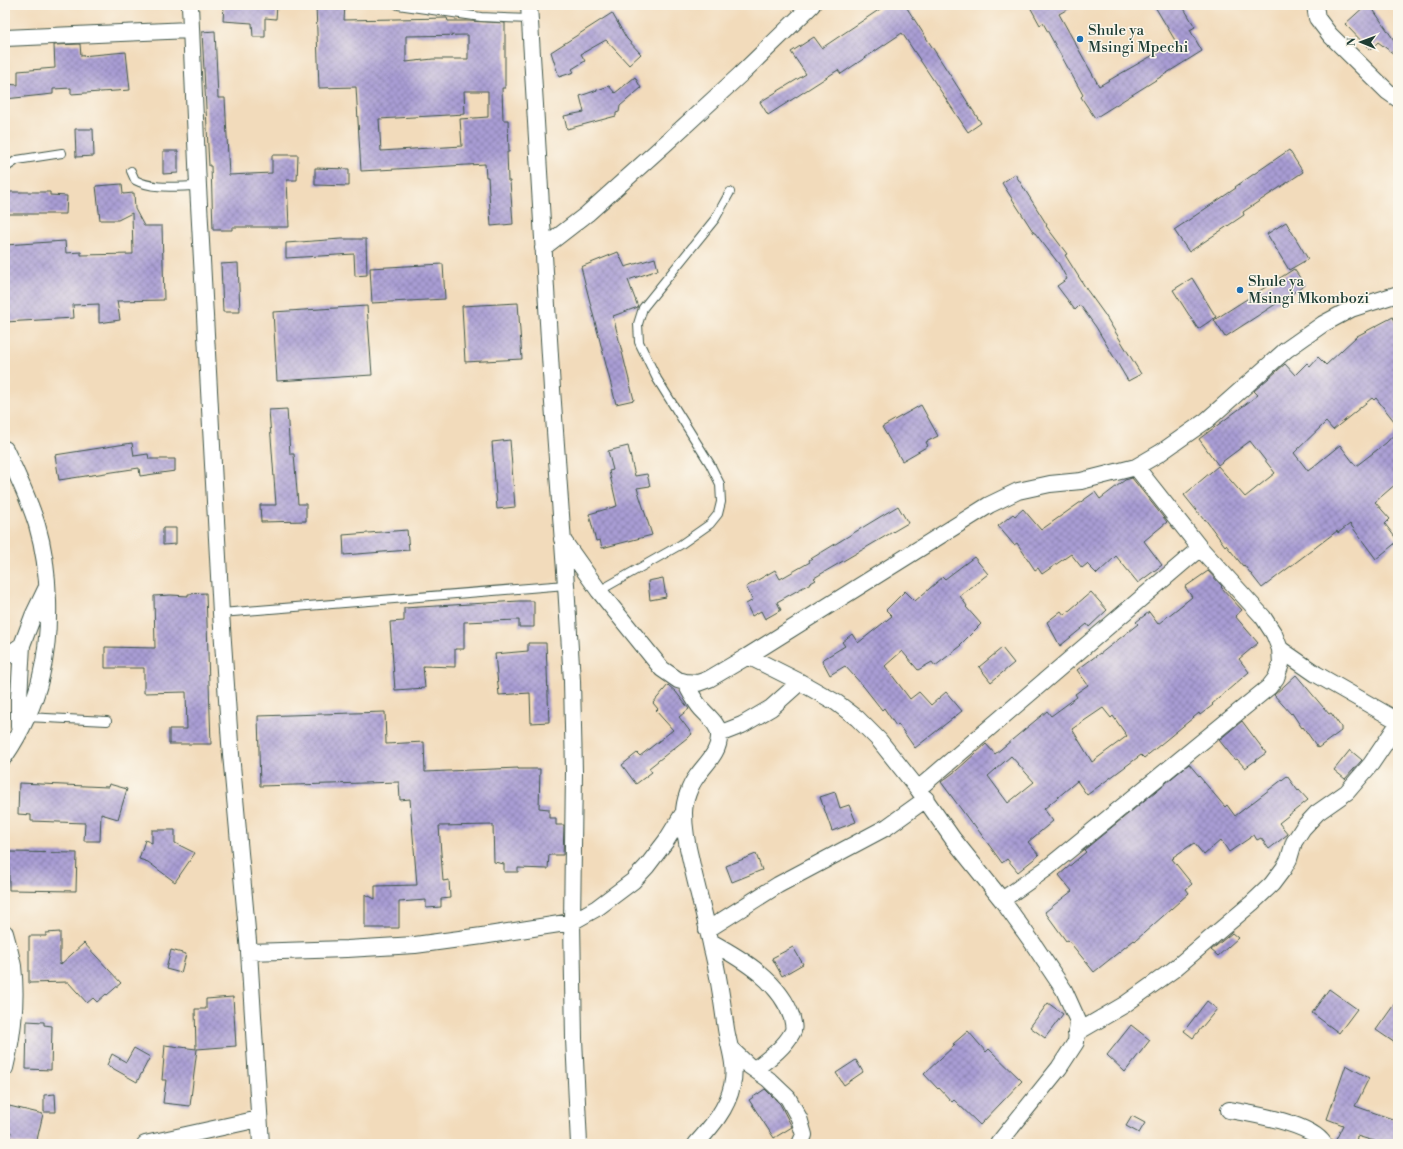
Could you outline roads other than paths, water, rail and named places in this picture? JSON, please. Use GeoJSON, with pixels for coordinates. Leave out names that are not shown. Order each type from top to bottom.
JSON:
{"type":"FeatureCollection","features":[{"type":"Feature","properties":{"kind":"street"},"geometry":{"type":"LineString","coordinates":[[190,5],[190,30],[221,614],[231,751],[249,952],[261,1144]]}},
{"type":"Feature","properties":{"kind":"street"},"geometry":{"type":"LineString","coordinates":[[543,248],[587,214],[666,143],[741,74],[812,5]]}},
{"type":"Feature","properties":{"kind":"street"},"geometry":{"type":"LineString","coordinates":[[1315,5],[1317,18],[1330,35],[1388,92],[1398,99]]}},
{"type":"Feature","properties":{"kind":"street"},"geometry":{"type":"LineString","coordinates":[[530,12],[543,248],[572,681],[574,772],[572,922],[574,1039],[579,1144]]}},
{"type":"Feature","properties":{"kind":"street"},"geometry":{"type":"LineString","coordinates":[[5,38],[190,30]]}},
{"type":"Feature","properties":{"kind":"street"},"geometry":{"type":"LineString","coordinates":[[562,539],[599,591],[662,669],[678,680],[698,683],[709,679],[748,656],[995,502],[1018,491],[1050,484],[1081,481],[1136,467],[1160,453],[1207,420],[1286,350],[1323,324],[1351,309],[1398,294]]}},
{"type":"Feature","properties":{"kind":"street"},"geometry":{"type":"LineString","coordinates":[[5,449],[37,525],[44,558],[47,586],[46,647],[41,676],[32,704],[23,724],[5,756]]}},
{"type":"Feature","properties":{"kind":"street"},"geometry":{"type":"LineString","coordinates":[[1002,900],[1046,869],[1269,687],[1276,678],[1281,664],[1280,649],[1274,634],[1263,617],[1200,548],[1136,467]]}},
{"type":"Feature","properties":{"kind":"street"},"geometry":{"type":"LineString","coordinates":[[709,936],[778,885],[887,826],[1200,548]]}},
{"type":"Feature","properties":{"kind":"street"},"geometry":{"type":"LineString","coordinates":[[23,724],[19,698],[22,645],[47,586]]}},
{"type":"Feature","properties":{"kind":"street"},"geometry":{"type":"LineString","coordinates":[[5,657],[22,645]]}},
{"type":"Feature","properties":{"kind":"street"},"geometry":{"type":"LineString","coordinates":[[1280,649],[1316,674],[1398,721]]}},
{"type":"Feature","properties":{"kind":"street"},"geometry":{"type":"LineString","coordinates":[[748,656],[800,682],[837,703],[857,718],[879,740],[1002,900],[1064,990],[1078,1021],[1076,1042],[1059,1068],[998,1144]]}},
{"type":"Feature","properties":{"kind":"street"},"geometry":{"type":"LineString","coordinates":[[685,682],[699,705],[718,729],[719,734],[718,745],[712,757],[696,777],[687,797],[684,812],[688,848],[709,936],[730,1048],[734,1061],[734,1074],[730,1096],[723,1112],[696,1144]]}},
{"type":"Feature","properties":{"kind":"street"},"geometry":{"type":"LineString","coordinates":[[719,734],[742,726],[771,708],[800,682]]}},
{"type":"Feature","properties":{"kind":"street"},"geometry":{"type":"LineString","coordinates":[[1076,1033],[1124,1005],[1173,970],[1252,903],[1272,884],[1289,859],[1294,842],[1303,828],[1317,814],[1347,792],[1371,764],[1398,724]]}},
{"type":"Feature","properties":{"kind":"street"},"geometry":{"type":"LineString","coordinates":[[249,952],[415,945],[572,922],[597,908],[633,880],[647,866],[666,841],[684,812]]}},
{"type":"Feature","properties":{"kind":"street"},"geometry":{"type":"LineString","coordinates":[[5,933],[13,966],[14,995],[13,1025],[5,1068]]}},
{"type":"Feature","properties":{"kind":"street"},"geometry":{"type":"LineString","coordinates":[[709,936],[745,961],[774,986],[790,1012],[794,1026],[793,1032],[782,1047],[755,1069]]}},
{"type":"Feature","properties":{"kind":"street"},"geometry":{"type":"LineString","coordinates":[[730,1048],[768,1079],[788,1098],[799,1118],[804,1135],[800,1144]]}},
{"type":"Feature","properties":{"kind":"street"},"geometry":{"type":"LineString","coordinates":[[1229,1110],[1267,1117],[1294,1125],[1315,1134],[1324,1144]]}},
{"type":"Feature","properties":{"kind":"street"},"geometry":{"type":"LineString","coordinates":[[145,1144],[259,1119]]}},
{"type":"Feature","properties":{"kind":"lane"},"geometry":{"type":"LineString","coordinates":[[398,5],[481,17],[530,12]]}},
{"type":"Feature","properties":{"kind":"lane"},"geometry":{"type":"LineString","coordinates":[[5,168],[17,160],[62,153]]}},
{"type":"Feature","properties":{"kind":"lane"},"geometry":{"type":"LineString","coordinates":[[131,171],[135,180],[143,184],[154,186],[198,186]]}},
{"type":"Feature","properties":{"kind":"lane"},"geometry":{"type":"LineString","coordinates":[[599,591],[680,545],[710,524],[718,514],[721,502],[720,484],[710,464],[657,379],[639,342],[638,324],[643,308],[715,219],[730,192]]}},
{"type":"Feature","properties":{"kind":"lane"},"geometry":{"type":"LineString","coordinates":[[221,614],[566,585]]}},
{"type":"Feature","properties":{"kind":"lane"},"geometry":{"type":"LineString","coordinates":[[23,724],[107,721]]}},
{"type":"Feature","properties":{"kind":"place","name":"Shule ya Msingi Mpechi"},"geometry":{"type":"Point","coordinates":[1080,39]}},
{"type":"Feature","properties":{"kind":"place","name":"Shule ya Msingi Mkombozi"},"geometry":{"type":"Point","coordinates":[1240,290]}}]}
